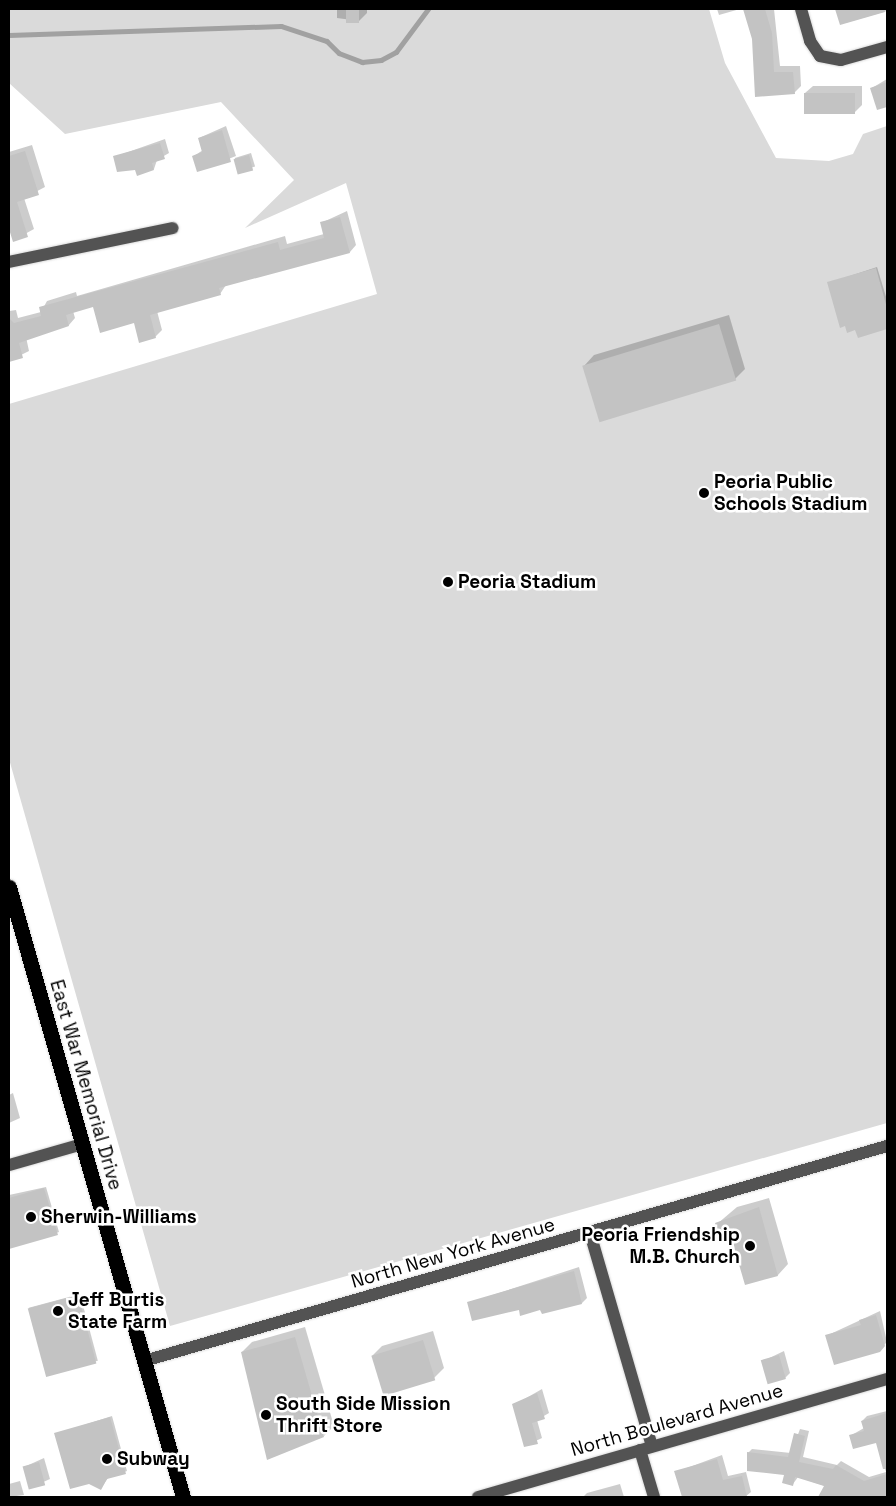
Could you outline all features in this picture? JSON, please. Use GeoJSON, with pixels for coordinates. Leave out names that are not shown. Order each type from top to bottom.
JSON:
{"type":"FeatureCollection","features":[{"type":"Feature","properties":{"kind":"highway","name":"East War Memorial Drive"},"geometry":{"type":"LineString","coordinates":[[9,887],[183,1497]]}},
{"type":"Feature","properties":{"kind":"street"},"geometry":{"type":"LineString","coordinates":[[801,9],[810,41],[820,56],[841,60],[887,47]]}},
{"type":"Feature","properties":{"kind":"street"},"geometry":{"type":"LineString","coordinates":[[9,262],[173,228]]}},
{"type":"Feature","properties":{"kind":"street"},"geometry":{"type":"LineString","coordinates":[[9,1165],[82,1144]]}},
{"type":"Feature","properties":{"kind":"street","name":"North New York Avenue"},"geometry":{"type":"LineString","coordinates":[[144,1361],[590,1234],[887,1146]]}},
{"type":"Feature","properties":{"kind":"street"},"geometry":{"type":"LineString","coordinates":[[590,1234],[646,1448],[654,1497]]}},
{"type":"Feature","properties":{"kind":"street","name":"North Boulevard Avenue"},"geometry":{"type":"LineString","coordinates":[[478,1497],[887,1379]]}},
{"type":"Feature","properties":{"kind":"shaded area","name":"Peoria Stadium"},"geometry":{"type":"Polygon","coordinates":[[[9,9],[709,9],[725,63],[776,158],[829,161],[853,154],[863,134],[887,126],[887,1123],[170,1326],[9,759],[9,404],[377,294],[346,183],[245,228],[294,180],[221,102],[65,134],[9,83],[9,9]]]}},
{"type":"Feature","properties":{"kind":"building"},"geometry":{"type":"Polygon","coordinates":[[[346,9],[359,9],[359,23],[346,23],[346,9]]]}},
{"type":"Feature","properties":{"kind":"building"},"geometry":{"type":"Polygon","coordinates":[[[743,9],[765,9],[772,33],[774,72],[793,72],[795,94],[755,97],[752,39],[743,9]]]}},
{"type":"Feature","properties":{"kind":"building"},"geometry":{"type":"Polygon","coordinates":[[[835,9],[884,9],[885,12],[840,25],[835,9]]]}},
{"type":"Feature","properties":{"kind":"building"},"geometry":{"type":"Polygon","coordinates":[[[887,82],[887,107],[877,110],[870,88],[887,82]]]}},
{"type":"Feature","properties":{"kind":"building"},"geometry":{"type":"Polygon","coordinates":[[[804,93],[855,93],[855,114],[804,114],[804,93]]]}},
{"type":"Feature","properties":{"kind":"building"},"geometry":{"type":"Polygon","coordinates":[[[222,130],[231,162],[197,172],[192,156],[202,152],[198,138],[222,130]]]}},
{"type":"Feature","properties":{"kind":"building"},"geometry":{"type":"Polygon","coordinates":[[[160,143],[165,159],[152,163],[154,170],[137,176],[135,170],[117,172],[113,156],[160,143]]]}},
{"type":"Feature","properties":{"kind":"building"},"geometry":{"type":"Polygon","coordinates":[[[25,151],[39,195],[17,202],[28,237],[13,242],[9,229],[9,156],[25,151]]]}},
{"type":"Feature","properties":{"kind":"building"},"geometry":{"type":"Polygon","coordinates":[[[249,155],[253,170],[238,175],[234,159],[249,155]]]}},
{"type":"Feature","properties":{"kind":"building"},"geometry":{"type":"Polygon","coordinates":[[[340,217],[350,253],[219,288],[221,295],[150,315],[156,338],[139,343],[134,323],[100,333],[93,307],[66,315],[69,326],[19,343],[23,358],[9,362],[9,318],[14,323],[41,316],[39,307],[278,242],[280,250],[324,238],[320,222],[340,217]]]}},
{"type":"Feature","properties":{"kind":"building"},"geometry":{"type":"Polygon","coordinates":[[[876,268],[887,308],[887,329],[858,338],[855,330],[847,333],[845,326],[840,328],[827,282],[876,268]]]}},
{"type":"Feature","properties":{"kind":"building"},"geometry":{"type":"Polygon","coordinates":[[[719,324],[736,380],[599,422],[582,366],[719,324]]]}},
{"type":"Feature","properties":{"kind":"building","name":"Sherwin-Williams"},"geometry":{"type":"Polygon","coordinates":[[[44,1188],[58,1235],[9,1249],[9,1198],[44,1188]]]}},
{"type":"Feature","properties":{"kind":"building"},"geometry":{"type":"Polygon","coordinates":[[[759,1207],[778,1276],[745,1285],[731,1237],[720,1240],[715,1223],[759,1207]]]}},
{"type":"Feature","properties":{"kind":"building"},"geometry":{"type":"Polygon","coordinates":[[[574,1271],[582,1304],[542,1314],[540,1310],[520,1316],[519,1310],[472,1321],[467,1302],[574,1271]]]}},
{"type":"Feature","properties":{"kind":"building"},"geometry":{"type":"Polygon","coordinates":[[[78,1295],[96,1364],[46,1377],[28,1308],[78,1295]]]}},
{"type":"Feature","properties":{"kind":"building"},"geometry":{"type":"Polygon","coordinates":[[[876,1315],[885,1346],[880,1352],[834,1365],[825,1335],[861,1325],[859,1320],[876,1315]]]}},
{"type":"Feature","properties":{"kind":"building"},"geometry":{"type":"Polygon","coordinates":[[[295,1337],[324,1437],[267,1460],[241,1352],[295,1337]]]}},
{"type":"Feature","properties":{"kind":"building"},"geometry":{"type":"Polygon","coordinates":[[[423,1340],[435,1380],[384,1396],[371,1356],[423,1340]]]}},
{"type":"Feature","properties":{"kind":"building"},"geometry":{"type":"Polygon","coordinates":[[[779,1355],[786,1379],[768,1384],[761,1360],[779,1355]]]}},
{"type":"Feature","properties":{"kind":"building"},"geometry":{"type":"Polygon","coordinates":[[[537,1393],[545,1419],[532,1423],[538,1444],[524,1447],[512,1404],[537,1393]]]}},
{"type":"Feature","properties":{"kind":"building"},"geometry":{"type":"Polygon","coordinates":[[[887,1413],[887,1469],[883,1469],[876,1443],[853,1449],[849,1435],[864,1431],[861,1421],[887,1413]]]}},
{"type":"Feature","properties":{"kind":"building"},"geometry":{"type":"Polygon","coordinates":[[[110,1417],[126,1474],[107,1479],[101,1490],[89,1484],[70,1489],[54,1433],[110,1417]]]}},
{"type":"Feature","properties":{"kind":"building"},"geometry":{"type":"Polygon","coordinates":[[[794,1433],[805,1436],[799,1462],[833,1469],[836,1465],[864,1481],[887,1474],[887,1497],[818,1497],[824,1486],[795,1477],[793,1486],[782,1483],[784,1475],[747,1471],[747,1452],[788,1457],[794,1433]]]}},
{"type":"Feature","properties":{"kind":"building"},"geometry":{"type":"Polygon","coordinates":[[[717,1459],[723,1480],[742,1476],[747,1497],[682,1497],[674,1471],[717,1459]]]}},
{"type":"Feature","properties":{"kind":"building"},"geometry":{"type":"Polygon","coordinates":[[[39,1462],[45,1485],[29,1490],[23,1466],[39,1462]]]}},
{"type":"Feature","properties":{"kind":"waterway"},"geometry":{"type":"LineString","coordinates":[[9,35],[281,26],[327,41],[339,53],[362,62],[381,60],[396,52],[428,9]]}},
{"type":"Feature","properties":{"kind":"place","name":"Peoria Public Schools Stadium"},"geometry":{"type":"Point","coordinates":[704,493]}},
{"type":"Feature","properties":{"kind":"place","name":"Peoria Stadium"},"geometry":{"type":"Point","coordinates":[448,582]}},
{"type":"Feature","properties":{"kind":"place","name":"Sherwin-Williams"},"geometry":{"type":"Point","coordinates":[31,1217]}},
{"type":"Feature","properties":{"kind":"place","name":"Peoria Friendship M.B. Church"},"geometry":{"type":"Point","coordinates":[750,1246]}},
{"type":"Feature","properties":{"kind":"place","name":"Jeff Burtis State Farm"},"geometry":{"type":"Point","coordinates":[58,1311]}},
{"type":"Feature","properties":{"kind":"place","name":"South Side Mission Thrift Store"},"geometry":{"type":"Point","coordinates":[266,1415]}},
{"type":"Feature","properties":{"kind":"place","name":"Subway"},"geometry":{"type":"Point","coordinates":[107,1459]}}]}
